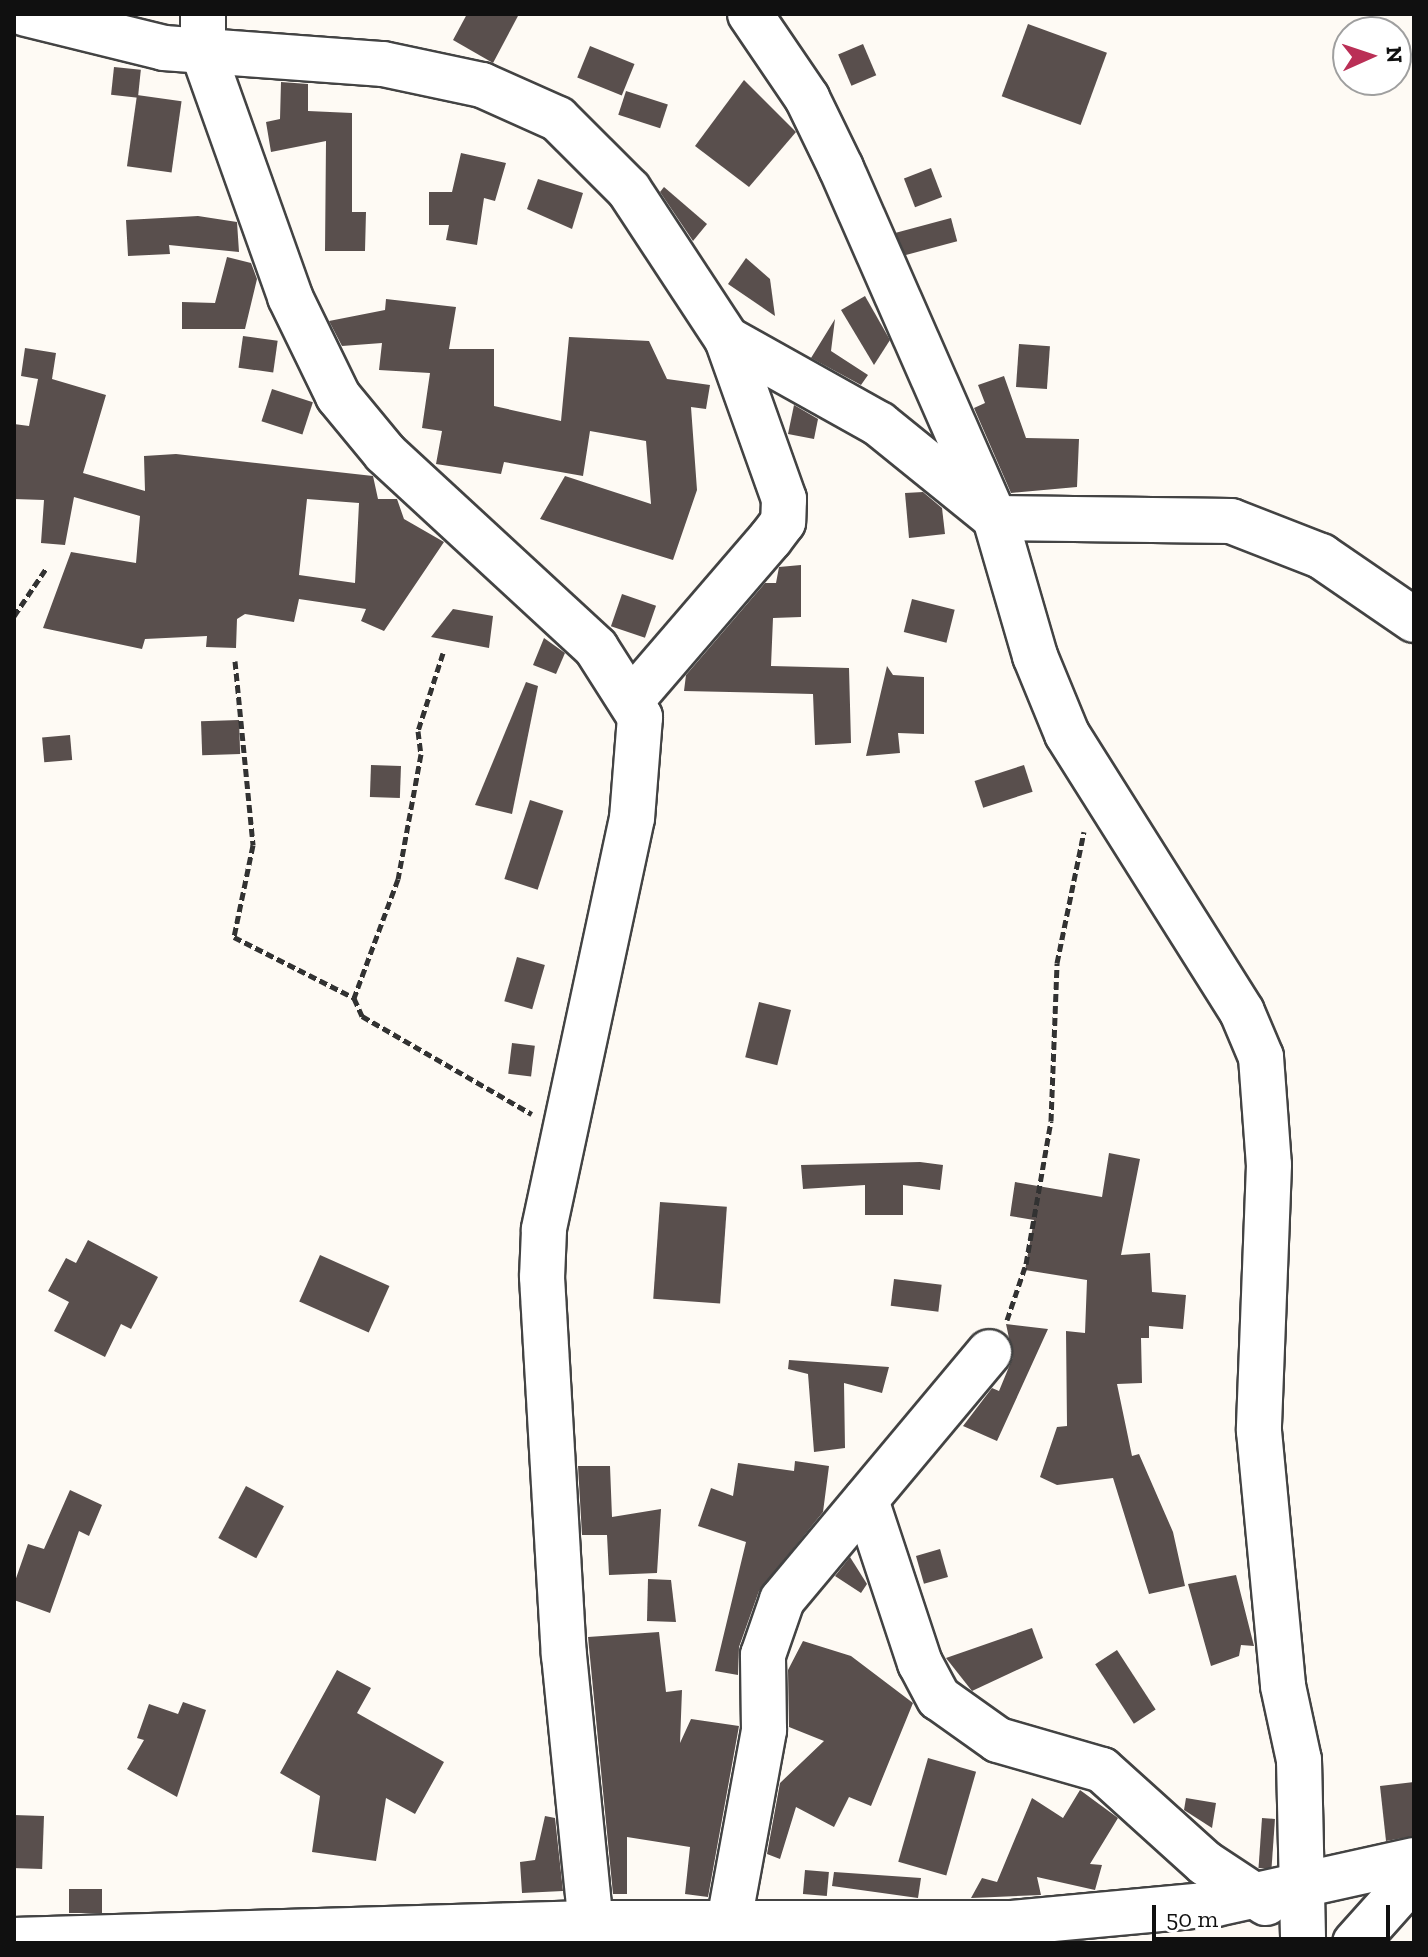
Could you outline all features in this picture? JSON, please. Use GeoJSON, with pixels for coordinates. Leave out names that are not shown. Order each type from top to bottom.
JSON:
{"type":"FeatureCollection","features":[{"type":"Feature","properties":{"kind":"street"},"geometry":{"type":"LineString","coordinates":[[26,14],[203,33],[396,66],[519,98],[558,119],[629,190],[727,339],[780,476],[783,522],[633,698]]}},
{"type":"Feature","properties":{"kind":"street"},"geometry":{"type":"LineString","coordinates":[[750,14],[824,129],[995,518],[1035,656],[1094,776],[1242,1012],[1261,1057],[1269,1165],[1259,1431],[1283,1686],[1299,1760],[1302,1943]]}},
{"type":"Feature","properties":{"kind":"street"},"geometry":{"type":"LineString","coordinates":[[203,33],[290,297],[338,396],[385,453],[596,648],[633,698],[639,779],[569,1127],[544,1230],[542,1277],[564,1655],[591,1933]]}},
{"type":"Feature","properties":{"kind":"street"},"geometry":{"type":"LineString","coordinates":[[727,339],[879,424],[995,518],[1231,521],[1321,556],[1414,620]]}},
{"type":"Feature","properties":{"kind":"street"},"geometry":{"type":"LineString","coordinates":[[727,1934],[764,1730],[763,1655],[782,1600],[989,1352]]}},
{"type":"Feature","properties":{"kind":"street"},"geometry":{"type":"LineString","coordinates":[[866,1500],[920,1663],[939,1698],[998,1740],[1102,1770],[1252,1897],[1293,1923],[1302,1943]]}},
{"type":"Feature","properties":{"kind":"street"},"geometry":{"type":"LineString","coordinates":[[14,1940],[727,1934],[1010,1923],[1252,1897],[1414,1860]]}},
{"type":"Feature","properties":{"kind":"street"},"geometry":{"type":"LineString","coordinates":[[1355,1943],[1414,1877]]}},
{"type":"Feature","properties":{"kind":"path"},"geometry":{"type":"LineString","coordinates":[[14,616],[47,567]]}},
{"type":"Feature","properties":{"kind":"path"},"geometry":{"type":"LineString","coordinates":[[354,998],[398,879],[421,754],[418,731],[443,653]]}},
{"type":"Feature","properties":{"kind":"path"},"geometry":{"type":"LineString","coordinates":[[235,661],[253,845],[234,937],[354,998],[362,1016],[403,1043],[569,1127]]}},
{"type":"Feature","properties":{"kind":"path"},"geometry":{"type":"LineString","coordinates":[[989,1352],[1001,1324],[1013,1316],[1026,1264],[1051,1121],[1057,963],[1094,776]]}},
{"type":"Feature","properties":{"kind":"building"},"geometry":{"type":"Polygon","coordinates":[[[467,14],[519,14],[493,63],[453,40],[467,14]]]}},
{"type":"Feature","properties":{"kind":"building"},"geometry":{"type":"Polygon","coordinates":[[[1028,24],[1107,53],[1081,125],[1002,96],[1028,24]]]}},
{"type":"Feature","properties":{"kind":"building"},"geometry":{"type":"Polygon","coordinates":[[[863,44],[876,75],[851,86],[838,55],[863,44]]]}},
{"type":"Feature","properties":{"kind":"building"},"geometry":{"type":"Polygon","coordinates":[[[590,46],[635,64],[622,96],[577,78],[590,46]]]}},
{"type":"Feature","properties":{"kind":"building"},"geometry":{"type":"Polygon","coordinates":[[[114,67],[141,70],[138,98],[111,95],[114,67]]]}},
{"type":"Feature","properties":{"kind":"building"},"geometry":{"type":"Polygon","coordinates":[[[744,80],[796,132],[749,187],[695,146],[744,80]]]}},
{"type":"Feature","properties":{"kind":"building"},"geometry":{"type":"Polygon","coordinates":[[[281,82],[308,84],[308,111],[352,113],[352,212],[366,212],[365,251],[325,251],[326,141],[271,152],[266,122],[280,119],[281,82]]]}},
{"type":"Feature","properties":{"kind":"building"},"geometry":{"type":"Polygon","coordinates":[[[626,91],[668,105],[660,128],[618,115],[626,91]]]}},
{"type":"Feature","properties":{"kind":"building"},"geometry":{"type":"Polygon","coordinates":[[[137,95],[182,101],[172,173],[127,166],[137,95]]]}},
{"type":"Feature","properties":{"kind":"building"},"geometry":{"type":"Polygon","coordinates":[[[461,153],[506,163],[495,201],[484,198],[477,245],[446,240],[449,225],[429,225],[429,192],[452,192],[461,153]]]}},
{"type":"Feature","properties":{"kind":"building"},"geometry":{"type":"Polygon","coordinates":[[[931,168],[942,197],[915,207],[904,178],[931,168]]]}},
{"type":"Feature","properties":{"kind":"building"},"geometry":{"type":"Polygon","coordinates":[[[538,179],[583,193],[572,229],[527,209],[538,179]]]}},
{"type":"Feature","properties":{"kind":"building"},"geometry":{"type":"Polygon","coordinates":[[[664,187],[707,224],[693,241],[660,192],[664,187]]]}},
{"type":"Feature","properties":{"kind":"building"},"geometry":{"type":"Polygon","coordinates":[[[198,216],[237,222],[239,252],[169,245],[170,254],[128,256],[126,220],[198,216]]]}},
{"type":"Feature","properties":{"kind":"building"},"geometry":{"type":"Polygon","coordinates":[[[951,218],[957,241],[902,256],[896,233],[951,218]]]}},
{"type":"Feature","properties":{"kind":"building"},"geometry":{"type":"Polygon","coordinates":[[[227,257],[251,263],[257,279],[245,329],[182,329],[182,302],[215,303],[227,257]]]}},
{"type":"Feature","properties":{"kind":"building"},"geometry":{"type":"Polygon","coordinates":[[[746,258],[770,279],[775,316],[728,284],[746,258]]]}},
{"type":"Feature","properties":{"kind":"building"},"geometry":{"type":"Polygon","coordinates":[[[865,296],[890,340],[874,365],[841,310],[865,296]]]}},
{"type":"Feature","properties":{"kind":"building"},"geometry":{"type":"Polygon","coordinates":[[[386,299],[456,307],[449,349],[494,349],[494,406],[561,421],[569,337],[649,341],[667,379],[710,385],[706,409],[691,407],[697,490],[673,560],[540,519],[565,476],[651,504],[646,441],[590,431],[583,476],[504,462],[501,474],[436,464],[442,431],[422,428],[430,373],[379,370],[382,343],[342,346],[329,321],[385,310],[386,299]]]}},
{"type":"Feature","properties":{"kind":"building"},"geometry":{"type":"Polygon","coordinates":[[[835,319],[831,351],[868,375],[861,385],[811,358],[835,319]]]}},
{"type":"Feature","properties":{"kind":"building"},"geometry":{"type":"Polygon","coordinates":[[[243,336],[278,341],[273,373],[239,368],[243,336]]]}},
{"type":"Feature","properties":{"kind":"building"},"geometry":{"type":"Polygon","coordinates":[[[1019,344],[1050,346],[1047,389],[1016,387],[1019,344]]]}},
{"type":"Feature","properties":{"kind":"building"},"geometry":{"type":"Polygon","coordinates":[[[25,348],[56,353],[52,379],[106,395],[83,473],[145,491],[144,456],[176,454],[373,476],[378,499],[397,499],[404,519],[444,542],[384,631],[361,621],[366,609],[299,599],[294,622],[245,614],[237,619],[236,648],[206,647],[207,636],[145,639],[142,649],[43,628],[71,552],[136,563],[140,516],[74,497],[65,545],[41,543],[44,500],[14,499],[14,424],[29,426],[38,379],[21,376],[25,348]],[[307,499],[299,575],[355,583],[359,503],[307,499]]]}},
{"type":"Feature","properties":{"kind":"building"},"geometry":{"type":"Polygon","coordinates":[[[1004,376],[1026,438],[1079,439],[1077,487],[1011,493],[974,408],[985,403],[978,385],[1004,376]]]}},
{"type":"Feature","properties":{"kind":"building"},"geometry":{"type":"Polygon","coordinates":[[[272,389],[313,402],[302,435],[261,421],[272,389]]]}},
{"type":"Feature","properties":{"kind":"building"},"geometry":{"type":"Polygon","coordinates":[[[794,405],[818,419],[814,439],[788,434],[794,405]]]}},
{"type":"Feature","properties":{"kind":"building"},"geometry":{"type":"Polygon","coordinates":[[[923,492],[942,508],[945,534],[909,538],[905,493],[923,492]]]}},
{"type":"Feature","properties":{"kind":"building"},"geometry":{"type":"Polygon","coordinates":[[[801,565],[801,617],[773,618],[771,666],[849,668],[851,743],[815,745],[813,694],[684,691],[686,675],[765,583],[776,583],[779,567],[801,565]]]}},
{"type":"Feature","properties":{"kind":"building"},"geometry":{"type":"Polygon","coordinates":[[[622,594],[656,606],[645,638],[611,626],[622,594]]]}},
{"type":"Feature","properties":{"kind":"building"},"geometry":{"type":"Polygon","coordinates":[[[912,599],[955,610],[946,643],[904,632],[912,599]]]}},
{"type":"Feature","properties":{"kind":"building"},"geometry":{"type":"Polygon","coordinates":[[[453,609],[493,616],[489,648],[431,637],[453,609]]]}},
{"type":"Feature","properties":{"kind":"building"},"geometry":{"type":"Polygon","coordinates":[[[544,638],[565,653],[556,674],[533,665],[544,638]]]}},
{"type":"Feature","properties":{"kind":"building"},"geometry":{"type":"Polygon","coordinates":[[[887,666],[893,675],[924,677],[924,734],[898,733],[900,753],[866,756],[887,666]]]}},
{"type":"Feature","properties":{"kind":"building"},"geometry":{"type":"Polygon","coordinates":[[[526,682],[538,686],[512,814],[475,805],[526,682]]]}},
{"type":"Feature","properties":{"kind":"building"},"geometry":{"type":"Polygon","coordinates":[[[239,720],[240,754],[202,755],[201,721],[239,720]]]}},
{"type":"Feature","properties":{"kind":"building"},"geometry":{"type":"Polygon","coordinates":[[[70,735],[72,760],[44,762],[42,737],[70,735]]]}},
{"type":"Feature","properties":{"kind":"building"},"geometry":{"type":"Polygon","coordinates":[[[371,765],[401,766],[400,798],[370,797],[371,765]]]}},
{"type":"Feature","properties":{"kind":"building"},"geometry":{"type":"Polygon","coordinates":[[[1024,765],[1033,792],[983,808],[975,781],[1024,765]]]}},
{"type":"Feature","properties":{"kind":"building"},"geometry":{"type":"Polygon","coordinates":[[[530,800],[563,811],[538,890],[504,879],[530,800]]]}},
{"type":"Feature","properties":{"kind":"building"},"geometry":{"type":"Polygon","coordinates":[[[517,957],[545,965],[532,1009],[504,1001],[517,957]]]}},
{"type":"Feature","properties":{"kind":"building"},"geometry":{"type":"Polygon","coordinates":[[[759,1002],[791,1010],[777,1065],[745,1057],[759,1002]]]}},
{"type":"Feature","properties":{"kind":"building"},"geometry":{"type":"Polygon","coordinates":[[[512,1043],[535,1046],[531,1077],[508,1074],[512,1043]]]}},
{"type":"Feature","properties":{"kind":"building"},"geometry":{"type":"Polygon","coordinates":[[[1109,1153],[1140,1159],[1121,1255],[1150,1253],[1152,1292],[1186,1295],[1183,1329],[1149,1326],[1149,1338],[1141,1338],[1142,1383],[1117,1384],[1132,1456],[1139,1454],[1173,1532],[1185,1586],[1149,1594],[1113,1478],[1057,1485],[1040,1477],[1057,1427],[1067,1426],[1066,1331],[1085,1333],[1087,1280],[1025,1270],[1034,1220],[1010,1216],[1015,1182],[1102,1197],[1109,1153]]]}},
{"type":"Feature","properties":{"kind":"building"},"geometry":{"type":"Polygon","coordinates":[[[920,1162],[943,1165],[940,1190],[903,1185],[903,1215],[865,1215],[865,1185],[803,1189],[801,1165],[920,1162]]]}},
{"type":"Feature","properties":{"kind":"building"},"geometry":{"type":"Polygon","coordinates":[[[660,1202],[727,1207],[720,1303],[653,1299],[660,1202]]]}},
{"type":"Feature","properties":{"kind":"building"},"geometry":{"type":"Polygon","coordinates":[[[88,1240],[158,1277],[131,1329],[121,1324],[105,1357],[54,1331],[69,1302],[48,1291],[66,1258],[76,1263],[88,1240]]]}},
{"type":"Feature","properties":{"kind":"building"},"geometry":{"type":"Polygon","coordinates":[[[320,1255],[389,1286],[369,1333],[299,1302],[320,1255]]]}},
{"type":"Feature","properties":{"kind":"building"},"geometry":{"type":"Polygon","coordinates":[[[894,1279],[942,1285],[938,1312],[891,1306],[894,1279]]]}},
{"type":"Feature","properties":{"kind":"building"},"geometry":{"type":"Polygon","coordinates":[[[1006,1324],[1048,1329],[997,1441],[963,1426],[992,1388],[999,1391],[1013,1357],[1006,1324]]]}},
{"type":"Feature","properties":{"kind":"building"},"geometry":{"type":"Polygon","coordinates":[[[789,1360],[889,1367],[882,1393],[844,1383],[845,1448],[814,1452],[808,1374],[788,1369],[789,1360]]]}},
{"type":"Feature","properties":{"kind":"building"},"geometry":{"type":"Polygon","coordinates":[[[795,1461],[829,1466],[823,1512],[759,1591],[739,1647],[738,1675],[715,1671],[746,1542],[698,1526],[711,1488],[733,1496],[738,1463],[794,1471],[795,1461]]]}},
{"type":"Feature","properties":{"kind":"building"},"geometry":{"type":"Polygon","coordinates":[[[578,1466],[610,1466],[612,1517],[661,1509],[657,1573],[609,1575],[607,1535],[582,1535],[578,1466]]]}},
{"type":"Feature","properties":{"kind":"building"},"geometry":{"type":"Polygon","coordinates":[[[246,1486],[284,1506],[256,1558],[218,1538],[246,1486]]]}},
{"type":"Feature","properties":{"kind":"building"},"geometry":{"type":"Polygon","coordinates":[[[70,1490],[102,1505],[89,1536],[79,1531],[50,1613],[14,1600],[14,1584],[28,1544],[44,1549],[70,1490]]]}},
{"type":"Feature","properties":{"kind":"building"},"geometry":{"type":"Polygon","coordinates":[[[940,1549],[948,1577],[924,1584],[916,1556],[940,1549]]]}},
{"type":"Feature","properties":{"kind":"building"},"geometry":{"type":"Polygon","coordinates":[[[850,1557],[867,1584],[861,1593],[835,1576],[850,1557]]]}},
{"type":"Feature","properties":{"kind":"building"},"geometry":{"type":"Polygon","coordinates":[[[1236,1575],[1254,1646],[1241,1645],[1239,1656],[1211,1666],[1188,1584],[1236,1575]]]}},
{"type":"Feature","properties":{"kind":"building"},"geometry":{"type":"Polygon","coordinates":[[[648,1579],[671,1580],[676,1622],[647,1621],[648,1579]]]}},
{"type":"Feature","properties":{"kind":"building"},"geometry":{"type":"Polygon","coordinates":[[[1032,1628],[1043,1658],[972,1691],[946,1658],[1032,1628]]]}},
{"type":"Feature","properties":{"kind":"building"},"geometry":{"type":"Polygon","coordinates":[[[659,1632],[666,1692],[682,1690],[680,1743],[691,1719],[739,1726],[708,1897],[685,1894],[690,1847],[627,1837],[627,1894],[613,1894],[588,1637],[659,1632]]]}},
{"type":"Feature","properties":{"kind":"building"},"geometry":{"type":"Polygon","coordinates":[[[803,1641],[851,1656],[913,1703],[871,1806],[849,1797],[834,1827],[796,1807],[780,1859],[767,1854],[780,1783],[824,1741],[789,1727],[788,1670],[803,1641]]]}},
{"type":"Feature","properties":{"kind":"building"},"geometry":{"type":"Polygon","coordinates":[[[1117,1650],[1156,1710],[1134,1724],[1095,1664],[1117,1650]]]}},
{"type":"Feature","properties":{"kind":"building"},"geometry":{"type":"Polygon","coordinates":[[[337,1670],[371,1688],[357,1713],[444,1762],[415,1814],[386,1798],[376,1861],[312,1852],[320,1796],[280,1773],[337,1670]]]}},
{"type":"Feature","properties":{"kind":"building"},"geometry":{"type":"Polygon","coordinates":[[[183,1702],[206,1710],[177,1797],[127,1769],[144,1740],[137,1738],[149,1704],[178,1714],[183,1702]]]}},
{"type":"Feature","properties":{"kind":"building"},"geometry":{"type":"Polygon","coordinates":[[[928,1758],[976,1772],[946,1876],[898,1862],[928,1758]]]}},
{"type":"Feature","properties":{"kind":"building"},"geometry":{"type":"Polygon","coordinates":[[[1414,1782],[1414,1836],[1386,1841],[1380,1786],[1414,1782]]]}},
{"type":"Feature","properties":{"kind":"building"},"geometry":{"type":"Polygon","coordinates":[[[1080,1790],[1118,1818],[1090,1864],[1102,1865],[1095,1890],[1037,1877],[1041,1895],[971,1898],[982,1878],[997,1882],[1032,1798],[1063,1818],[1080,1790]]]}},
{"type":"Feature","properties":{"kind":"building"},"geometry":{"type":"Polygon","coordinates":[[[1186,1798],[1216,1803],[1212,1828],[1184,1810],[1186,1798]]]}},
{"type":"Feature","properties":{"kind":"building"},"geometry":{"type":"Polygon","coordinates":[[[14,1815],[44,1816],[42,1869],[14,1868],[14,1815]]]}},
{"type":"Feature","properties":{"kind":"building"},"geometry":{"type":"Polygon","coordinates":[[[545,1816],[555,1818],[563,1891],[522,1893],[520,1862],[535,1860],[545,1816]]]}},
{"type":"Feature","properties":{"kind":"building"},"geometry":{"type":"Polygon","coordinates":[[[1262,1818],[1275,1819],[1271,1869],[1259,1868],[1262,1818]]]}},
{"type":"Feature","properties":{"kind":"building"},"geometry":{"type":"Polygon","coordinates":[[[805,1870],[829,1872],[827,1896],[803,1894],[805,1870]]]}},
{"type":"Feature","properties":{"kind":"building"},"geometry":{"type":"Polygon","coordinates":[[[834,1872],[921,1878],[918,1898],[832,1886],[834,1872]]]}},
{"type":"Feature","properties":{"kind":"building"},"geometry":{"type":"Polygon","coordinates":[[[69,1889],[102,1889],[102,1913],[69,1913],[69,1889]]]}}]}
